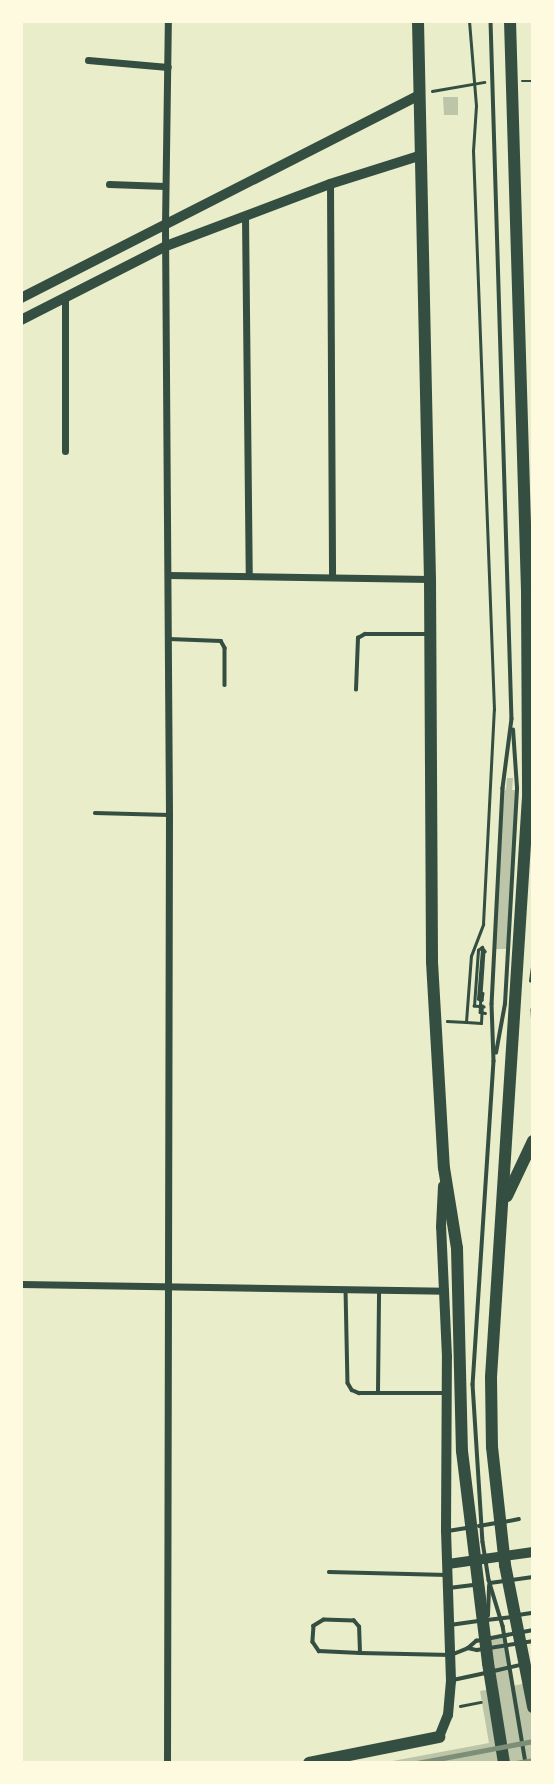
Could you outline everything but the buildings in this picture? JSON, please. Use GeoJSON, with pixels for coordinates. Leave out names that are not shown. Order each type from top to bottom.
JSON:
{"type":"FeatureCollection","features":[{"type":"Feature","properties":{"kind":"main road"},"geometry":{"type":"LineString","coordinates":[[418,21],[430,579],[432,962],[444,1168],[457,1248],[462,1451],[484,1636],[504,1763]]}},
{"type":"Feature","properties":{"kind":"main road"},"geometry":{"type":"LineString","coordinates":[[510,21],[527,591],[528,797],[491,1377],[492,1447],[505,1564],[533,1707]]}},
{"type":"Feature","properties":{"kind":"main road"},"geometry":{"type":"LineString","coordinates":[[527,591],[533,578]]}},
{"type":"Feature","properties":{"kind":"main road"},"geometry":{"type":"LineString","coordinates":[[504,1203],[533,1141]]}},
{"type":"Feature","properties":{"kind":"main road"},"geometry":{"type":"LineString","coordinates":[[309,1763],[439,1737]]}},
{"type":"Feature","properties":{"kind":"street"},"geometry":{"type":"LineString","coordinates":[[167,1763],[169,639],[165,186],[168,21]]}},
{"type":"Feature","properties":{"kind":"street"},"geometry":{"type":"LineString","coordinates":[[88,60],[168,67]]}},
{"type":"Feature","properties":{"kind":"street"},"geometry":{"type":"LineString","coordinates":[[21,298],[418,96]]}},
{"type":"Feature","properties":{"kind":"street"},"geometry":{"type":"LineString","coordinates":[[21,320],[166,246],[330,184],[419,156]]}},
{"type":"Feature","properties":{"kind":"street"},"geometry":{"type":"LineString","coordinates":[[108,184],[165,186]]}},
{"type":"Feature","properties":{"kind":"street"},"geometry":{"type":"LineString","coordinates":[[330,184],[332,576]]}},
{"type":"Feature","properties":{"kind":"street"},"geometry":{"type":"LineString","coordinates":[[245,216],[249,576]]}},
{"type":"Feature","properties":{"kind":"street"},"geometry":{"type":"LineString","coordinates":[[65,298],[65,451]]}},
{"type":"Feature","properties":{"kind":"street"},"geometry":{"type":"LineString","coordinates":[[168,576],[430,579]]}},
{"type":"Feature","properties":{"kind":"street"},"geometry":{"type":"LineString","coordinates":[[439,1737],[448,1715],[451,1681],[446,1531],[445,1292],[441,1227],[444,1168]]}},
{"type":"Feature","properties":{"kind":"street"},"geometry":{"type":"LineString","coordinates":[[21,1284],[445,1292]]}},
{"type":"Feature","properties":{"kind":"street"},"geometry":{"type":"LineString","coordinates":[[448,1564],[533,1552]]}},
{"type":"Feature","properties":{"kind":"lane"},"geometry":{"type":"LineString","coordinates":[[491,21],[516,788],[505,1004],[494,1061]]}},
{"type":"Feature","properties":{"kind":"lane"},"geometry":{"type":"LineString","coordinates":[[356,690],[358,638],[365,634],[429,634]]}},
{"type":"Feature","properties":{"kind":"lane"},"geometry":{"type":"LineString","coordinates":[[169,639],[221,641],[225,648],[225,685]]}},
{"type":"Feature","properties":{"kind":"lane"},"geometry":{"type":"LineString","coordinates":[[510,1763],[488,1628],[489,1580],[479,1506],[474,1422],[475,1324],[494,1061],[494,950],[503,788],[512,719]]}},
{"type":"Feature","properties":{"kind":"lane"},"geometry":{"type":"LineString","coordinates":[[95,814],[169,815]]}},
{"type":"Feature","properties":{"kind":"lane"},"geometry":{"type":"LineString","coordinates":[[346,1289],[349,1387],[355,1392],[447,1393]]}},
{"type":"Feature","properties":{"kind":"lane"},"geometry":{"type":"LineString","coordinates":[[378,1393],[379,1290]]}},
{"type":"Feature","properties":{"kind":"lane"},"geometry":{"type":"LineString","coordinates":[[446,1531],[519,1519]]}},
{"type":"Feature","properties":{"kind":"lane"},"geometry":{"type":"LineString","coordinates":[[328,1572],[449,1576]]}},
{"type":"Feature","properties":{"kind":"lane"},"geometry":{"type":"LineString","coordinates":[[449,1588],[533,1577]]}},
{"type":"Feature","properties":{"kind":"lane"},"geometry":{"type":"LineString","coordinates":[[489,1580],[503,1626],[526,1763]]}},
{"type":"Feature","properties":{"kind":"lane"},"geometry":{"type":"LineString","coordinates":[[450,1625],[533,1613]]}},
{"type":"Feature","properties":{"kind":"lane"},"geometry":{"type":"LineString","coordinates":[[360,1653],[359,1627],[354,1621],[324,1620],[314,1626],[313,1642],[319,1651],[360,1653],[451,1655],[468,1648],[476,1641],[533,1630]]}},
{"type":"Feature","properties":{"kind":"lane"},"geometry":{"type":"LineString","coordinates":[[468,1648],[477,1650],[533,1641]]}},
{"type":"Feature","properties":{"kind":"lane"},"geometry":{"type":"LineString","coordinates":[[451,1681],[533,1663]]}},
{"type":"Feature","properties":{"kind":"path"},"geometry":{"type":"LineString","coordinates":[[466,1022],[471,956],[483,924],[495,710],[489,620],[473,151],[476,106],[468,21]]}},
{"type":"Feature","properties":{"kind":"path"},"geometry":{"type":"LineString","coordinates":[[446,87],[472,83]]}},
{"type":"Feature","properties":{"kind":"path"},"geometry":{"type":"LineString","coordinates":[[480,1012],[481,995]]}},
{"type":"Feature","properties":{"kind":"path"},"geometry":{"type":"LineString","coordinates":[[436,1021],[481,1023],[482,1006]]}},
{"type":"Feature","properties":{"kind":"path"},"geometry":{"type":"LineString","coordinates":[[531,1012],[533,1030]]}},
{"type":"Feature","properties":{"kind":"railway"},"geometry":{"type":"LineString","coordinates":[[417,1763],[533,1741]]}},
{"type":"Feature","properties":{"kind":"railway"},"geometry":{"type":"LineString","coordinates":[[516,1763],[533,1760]]}}]}
